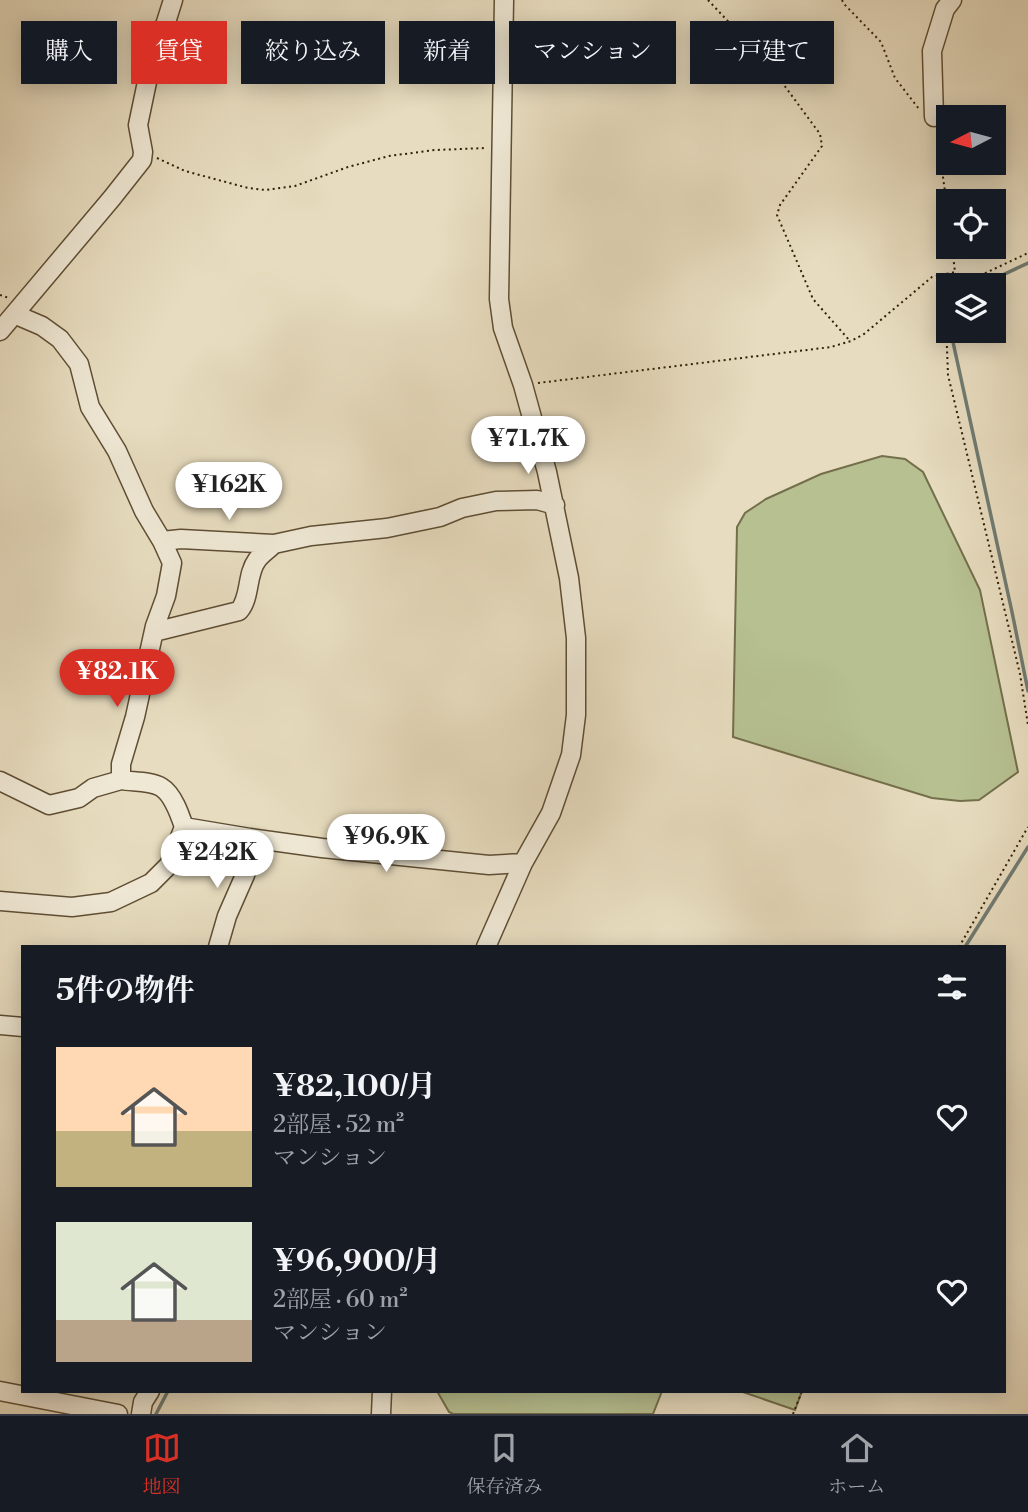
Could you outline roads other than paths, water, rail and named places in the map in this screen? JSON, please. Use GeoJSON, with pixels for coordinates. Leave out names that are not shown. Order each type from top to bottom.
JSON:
{"type":"FeatureCollection","features":[{"type":"Feature","properties":{"kind":"street"},"geometry":{"type":"LineString","coordinates":[[0,331],[142,160],[138,125],[147,82],[173,0]]}},
{"type":"Feature","properties":{"kind":"street"},"geometry":{"type":"LineString","coordinates":[[487,945],[523,863],[551,813],[572,755],[576,715],[576,638],[569,578],[547,472],[523,385],[503,328],[499,299],[504,0]]}},
{"type":"Feature","properties":{"kind":"street"},"geometry":{"type":"LineString","coordinates":[[934,117],[932,51],[945,9],[952,0]]}},
{"type":"Feature","properties":{"kind":"street"},"geometry":{"type":"LineString","coordinates":[[14,314],[42,326],[60,339],[79,364],[90,407],[117,451],[144,511],[172,563],[166,596],[154,632],[121,764],[121,780]]}},
{"type":"Feature","properties":{"kind":"street"},"geometry":{"type":"LineString","coordinates":[[162,541],[181,538],[274,544],[311,536],[387,528],[496,501],[537,499],[555,505]]}},
{"type":"Feature","properties":{"kind":"street"},"geometry":{"type":"LineString","coordinates":[[154,632],[239,611],[245,604],[249,579],[256,561],[274,544]]}},
{"type":"Feature","properties":{"kind":"street"},"geometry":{"type":"LineString","coordinates":[[0,781],[49,805],[79,798],[93,788],[121,780],[147,783],[162,787],[178,807],[184,827],[169,865],[151,883],[111,902],[72,906],[0,901]]}},
{"type":"Feature","properties":{"kind":"street"},"geometry":{"type":"LineString","coordinates":[[184,827],[336,849],[489,865],[523,863]]}},
{"type":"Feature","properties":{"kind":"street"},"geometry":{"type":"LineString","coordinates":[[219,945],[250,859],[250,838]]}},
{"type":"Feature","properties":{"kind":"street"},"geometry":{"type":"LineString","coordinates":[[0,1025],[21,1027]]}},
{"type":"Feature","properties":{"kind":"street"},"geometry":{"type":"LineString","coordinates":[[0,1391],[118,1414]]}},
{"type":"Feature","properties":{"kind":"street"},"geometry":{"type":"LineString","coordinates":[[141,1414],[143,1402],[149,1393]]}},
{"type":"Feature","properties":{"kind":"street"},"geometry":{"type":"LineString","coordinates":[[381,1414],[382,1393]]}},
{"type":"Feature","properties":{"kind":"waterway"},"geometry":{"type":"LineString","coordinates":[[1006,273],[1028,263]]}},
{"type":"Feature","properties":{"kind":"waterway"},"geometry":{"type":"LineString","coordinates":[[953,343],[1028,691]]}},
{"type":"Feature","properties":{"kind":"waterway"},"geometry":{"type":"LineString","coordinates":[[966,945],[1028,847]]}},
{"type":"Feature","properties":{"kind":"waterway"},"geometry":{"type":"LineString","coordinates":[[156,1414],[167,1393]]}}]}
